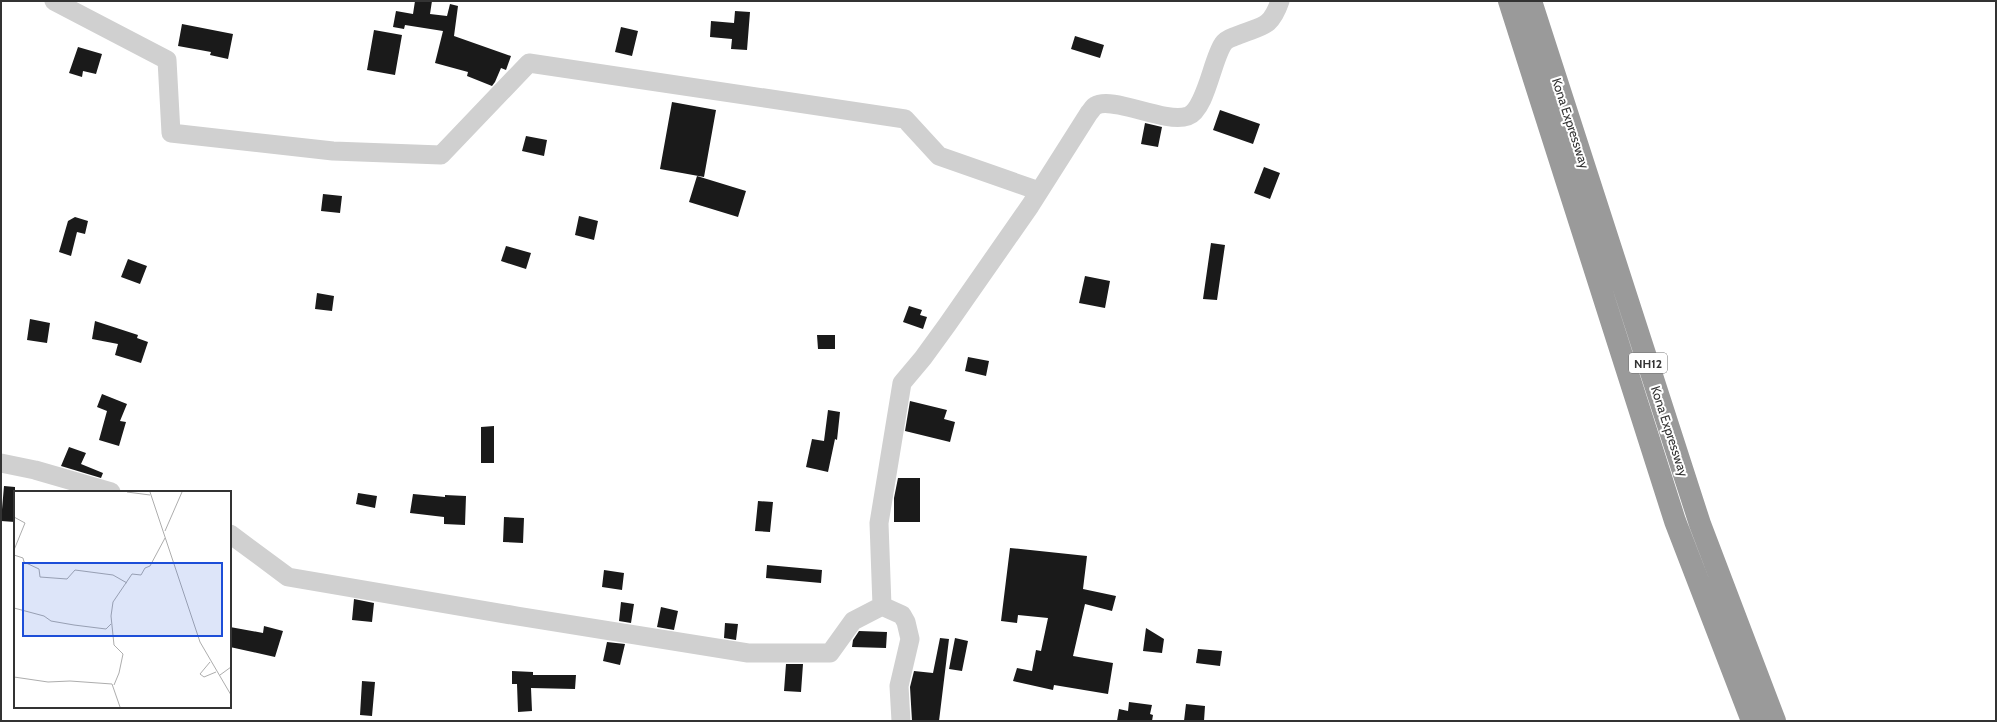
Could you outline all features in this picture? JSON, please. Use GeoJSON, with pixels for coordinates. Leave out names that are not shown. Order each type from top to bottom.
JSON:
{"type":"FeatureCollection","features":[{"type":"Feature","properties":{"kind":"highway","name":"Kona Expressway"},"geometry":{"type":"LineString","coordinates":[[1509,1],[1675,521],[1752,721]]}},
{"type":"Feature","properties":{"kind":"highway","name":"Kona Expressway"},"geometry":{"type":"LineString","coordinates":[[1531,1],[1700,524],[1774,721]]}},
{"type":"Feature","properties":{"kind":"street"},"geometry":{"type":"LineString","coordinates":[[54,1],[168,60],[171,133],[333,151],[441,155],[529,63],[904,119],[939,156],[1039,192]]}},
{"type":"Feature","properties":{"kind":"street"},"geometry":{"type":"LineString","coordinates":[[882,606],[879,523],[902,382],[924,358],[947,325],[1039,192],[1089,113],[1096,106],[1105,103],[1177,117],[1192,114],[1202,98],[1218,52],[1225,42],[1250,30],[1262,27],[1270,22],[1276,13],[1280,1]]}},
{"type":"Feature","properties":{"kind":"street"},"geometry":{"type":"LineString","coordinates":[[1,463],[35,470],[108,491]]}},
{"type":"Feature","properties":{"kind":"street"},"geometry":{"type":"LineString","coordinates":[[231,535],[288,577],[748,653],[830,653],[853,621],[882,606]]}},
{"type":"Feature","properties":{"kind":"street"},"geometry":{"type":"LineString","coordinates":[[882,606],[902,615],[906,622],[910,639],[899,686],[901,721]]}},
{"type":"Feature","properties":{"kind":"building"},"geometry":{"type":"Polygon","coordinates":[[[415,1],[432,1],[430,14],[447,16],[450,4],[458,6],[454,36],[511,56],[506,70],[501,68],[492,86],[467,76],[468,72],[435,63],[443,31],[405,25],[404,29],[393,27],[396,11],[413,14],[415,1]]]}},
{"type":"Feature","properties":{"kind":"building"},"geometry":{"type":"Polygon","coordinates":[[[735,11],[750,12],[747,50],[731,49],[732,39],[710,37],[711,21],[734,23],[735,11]]]}},
{"type":"Feature","properties":{"kind":"building"},"geometry":{"type":"Polygon","coordinates":[[[182,24],[233,34],[228,59],[210,55],[211,52],[178,46],[182,24]]]}},
{"type":"Feature","properties":{"kind":"building"},"geometry":{"type":"Polygon","coordinates":[[[621,27],[638,31],[632,56],[615,52],[621,27]]]}},
{"type":"Feature","properties":{"kind":"building"},"geometry":{"type":"Polygon","coordinates":[[[374,30],[402,35],[395,75],[367,70],[374,30]]]}},
{"type":"Feature","properties":{"kind":"building"},"geometry":{"type":"Polygon","coordinates":[[[1075,36],[1104,45],[1100,58],[1071,49],[1075,36]]]}},
{"type":"Feature","properties":{"kind":"building"},"geometry":{"type":"Polygon","coordinates":[[[78,47],[102,54],[96,74],[83,71],[82,77],[69,73],[78,47]]]}},
{"type":"Feature","properties":{"kind":"building"},"geometry":{"type":"Polygon","coordinates":[[[672,102],[716,110],[704,177],[660,169],[672,102]]]}},
{"type":"Feature","properties":{"kind":"building"},"geometry":{"type":"Polygon","coordinates":[[[1220,110],[1260,124],[1253,144],[1213,130],[1220,110]]]}},
{"type":"Feature","properties":{"kind":"building"},"geometry":{"type":"Polygon","coordinates":[[[1145,123],[1162,127],[1158,147],[1141,144],[1145,123]]]}},
{"type":"Feature","properties":{"kind":"building"},"geometry":{"type":"Polygon","coordinates":[[[526,136],[547,140],[544,156],[522,151],[526,136]]]}},
{"type":"Feature","properties":{"kind":"building"},"geometry":{"type":"Polygon","coordinates":[[[1264,167],[1280,173],[1270,199],[1254,193],[1264,167]]]}},
{"type":"Feature","properties":{"kind":"building"},"geometry":{"type":"Polygon","coordinates":[[[697,176],[746,191],[738,217],[689,202],[697,176]]]}},
{"type":"Feature","properties":{"kind":"building"},"geometry":{"type":"Polygon","coordinates":[[[323,194],[342,196],[340,213],[321,211],[323,194]]]}},
{"type":"Feature","properties":{"kind":"building"},"geometry":{"type":"Polygon","coordinates":[[[579,216],[598,221],[594,240],[575,235],[579,216]]]}},
{"type":"Feature","properties":{"kind":"building"},"geometry":{"type":"Polygon","coordinates":[[[75,217],[88,221],[85,234],[77,232],[71,256],[59,252],[68,221],[75,217]]]}},
{"type":"Feature","properties":{"kind":"building"},"geometry":{"type":"Polygon","coordinates":[[[1211,243],[1225,245],[1217,300],[1203,299],[1211,243]]]}},
{"type":"Feature","properties":{"kind":"building"},"geometry":{"type":"Polygon","coordinates":[[[506,246],[531,253],[526,269],[501,261],[506,246]]]}},
{"type":"Feature","properties":{"kind":"building"},"geometry":{"type":"Polygon","coordinates":[[[128,259],[147,266],[140,284],[121,277],[128,259]]]}},
{"type":"Feature","properties":{"kind":"building"},"geometry":{"type":"Polygon","coordinates":[[[1085,276],[1110,281],[1105,308],[1079,303],[1085,276]]]}},
{"type":"Feature","properties":{"kind":"building"},"geometry":{"type":"Polygon","coordinates":[[[317,293],[334,296],[332,311],[315,309],[317,293]]]}},
{"type":"Feature","properties":{"kind":"building"},"geometry":{"type":"Polygon","coordinates":[[[909,306],[922,310],[920,315],[927,317],[923,329],[903,322],[909,306]]]}},
{"type":"Feature","properties":{"kind":"building"},"geometry":{"type":"Polygon","coordinates":[[[30,319],[50,323],[47,343],[27,340],[30,319]]]}},
{"type":"Feature","properties":{"kind":"building"},"geometry":{"type":"Polygon","coordinates":[[[95,321],[138,335],[137,338],[148,342],[141,363],[115,355],[118,344],[92,339],[95,321]]]}},
{"type":"Feature","properties":{"kind":"building"},"geometry":{"type":"Polygon","coordinates":[[[817,335],[835,335],[835,349],[818,349],[817,335]]]}},
{"type":"Feature","properties":{"kind":"building"},"geometry":{"type":"Polygon","coordinates":[[[968,357],[989,361],[986,376],[965,371],[968,357]]]}},
{"type":"Feature","properties":{"kind":"building"},"geometry":{"type":"Polygon","coordinates":[[[102,394],[127,404],[120,421],[126,422],[119,446],[99,440],[107,411],[97,407],[102,394]]]}},
{"type":"Feature","properties":{"kind":"building"},"geometry":{"type":"Polygon","coordinates":[[[910,401],[947,410],[944,419],[955,422],[950,442],[905,431],[910,401]]]}},
{"type":"Feature","properties":{"kind":"building"},"geometry":{"type":"Polygon","coordinates":[[[828,410],[840,412],[837,440],[835,439],[828,472],[806,467],[812,439],[824,441],[828,410]]]}},
{"type":"Feature","properties":{"kind":"building"},"geometry":{"type":"Polygon","coordinates":[[[494,426],[494,463],[481,463],[481,427],[494,426]]]}},
{"type":"Feature","properties":{"kind":"building"},"geometry":{"type":"Polygon","coordinates":[[[69,447],[86,453],[81,464],[103,473],[101,478],[61,466],[69,447]]]}},
{"type":"Feature","properties":{"kind":"building"},"geometry":{"type":"Polygon","coordinates":[[[898,478],[920,478],[920,522],[894,522],[894,498],[898,478]]]}},
{"type":"Feature","properties":{"kind":"building"},"geometry":{"type":"Polygon","coordinates":[[[4,486],[15,487],[14,522],[1,521],[4,486]]]}},
{"type":"Feature","properties":{"kind":"building"},"geometry":{"type":"Polygon","coordinates":[[[358,493],[377,496],[375,508],[356,504],[358,493]]]}},
{"type":"Feature","properties":{"kind":"building"},"geometry":{"type":"Polygon","coordinates":[[[413,494],[445,497],[445,495],[466,496],[465,525],[444,524],[444,517],[410,513],[413,494]]]}},
{"type":"Feature","properties":{"kind":"building"},"geometry":{"type":"Polygon","coordinates":[[[758,501],[773,502],[770,532],[755,531],[758,501]]]}},
{"type":"Feature","properties":{"kind":"building"},"geometry":{"type":"Polygon","coordinates":[[[504,517],[524,518],[523,543],[503,542],[504,517]]]}},
{"type":"Feature","properties":{"kind":"building"},"geometry":{"type":"Polygon","coordinates":[[[1010,548],[1087,556],[1083,589],[1116,596],[1112,611],[1085,604],[1073,656],[1113,663],[1108,694],[1054,685],[1053,690],[1013,681],[1017,668],[1032,671],[1036,650],[1041,651],[1048,618],[1018,615],[1017,623],[1001,621],[1010,548]]]}},
{"type":"Feature","properties":{"kind":"building"},"geometry":{"type":"Polygon","coordinates":[[[767,565],[822,570],[821,583],[766,578],[767,565]]]}},
{"type":"Feature","properties":{"kind":"building"},"geometry":{"type":"Polygon","coordinates":[[[604,570],[624,573],[622,590],[602,587],[604,570]]]}},
{"type":"Feature","properties":{"kind":"building"},"geometry":{"type":"Polygon","coordinates":[[[354,599],[374,603],[372,622],[352,620],[354,599]]]}},
{"type":"Feature","properties":{"kind":"building"},"geometry":{"type":"Polygon","coordinates":[[[621,602],[634,604],[631,623],[619,621],[621,602]]]}},
{"type":"Feature","properties":{"kind":"building"},"geometry":{"type":"Polygon","coordinates":[[[661,607],[678,611],[674,630],[657,627],[661,607]]]}},
{"type":"Feature","properties":{"kind":"building"},"geometry":{"type":"Polygon","coordinates":[[[725,623],[738,624],[736,640],[724,638],[725,623]]]}},
{"type":"Feature","properties":{"kind":"building"},"geometry":{"type":"Polygon","coordinates":[[[264,626],[283,631],[275,657],[231,647],[231,627],[263,633],[264,626]]]}},
{"type":"Feature","properties":{"kind":"building"},"geometry":{"type":"Polygon","coordinates":[[[1146,628],[1164,639],[1162,653],[1143,651],[1146,628]]]}},
{"type":"Feature","properties":{"kind":"building"},"geometry":{"type":"Polygon","coordinates":[[[859,631],[887,632],[886,648],[852,647],[853,640],[859,631]]]}},
{"type":"Feature","properties":{"kind":"building"},"geometry":{"type":"Polygon","coordinates":[[[940,638],[949,639],[939,721],[912,721],[910,687],[914,671],[933,673],[940,638]]]}},
{"type":"Feature","properties":{"kind":"building"},"geometry":{"type":"Polygon","coordinates":[[[955,638],[968,641],[962,671],[949,669],[955,638]]]}},
{"type":"Feature","properties":{"kind":"building"},"geometry":{"type":"Polygon","coordinates":[[[607,642],[625,644],[620,665],[603,661],[607,642]]]}},
{"type":"Feature","properties":{"kind":"building"},"geometry":{"type":"Polygon","coordinates":[[[1198,649],[1222,651],[1220,666],[1196,663],[1198,649]]]}},
{"type":"Feature","properties":{"kind":"building"},"geometry":{"type":"Polygon","coordinates":[[[786,664],[803,664],[801,692],[784,691],[786,664]]]}},
{"type":"Feature","properties":{"kind":"building"},"geometry":{"type":"Polygon","coordinates":[[[512,671],[533,672],[533,675],[576,675],[575,689],[531,688],[532,711],[518,712],[517,684],[512,684],[512,671]]]}},
{"type":"Feature","properties":{"kind":"building"},"geometry":{"type":"Polygon","coordinates":[[[362,681],[375,682],[372,716],[360,715],[362,681]]]}},
{"type":"Feature","properties":{"kind":"building"},"geometry":{"type":"Polygon","coordinates":[[[1129,702],[1152,705],[1150,714],[1153,715],[1152,721],[1117,721],[1119,709],[1128,711],[1129,702]]]}},
{"type":"Feature","properties":{"kind":"building"},"geometry":{"type":"Polygon","coordinates":[[[1186,704],[1205,706],[1204,721],[1184,721],[1186,704]]]}}]}
